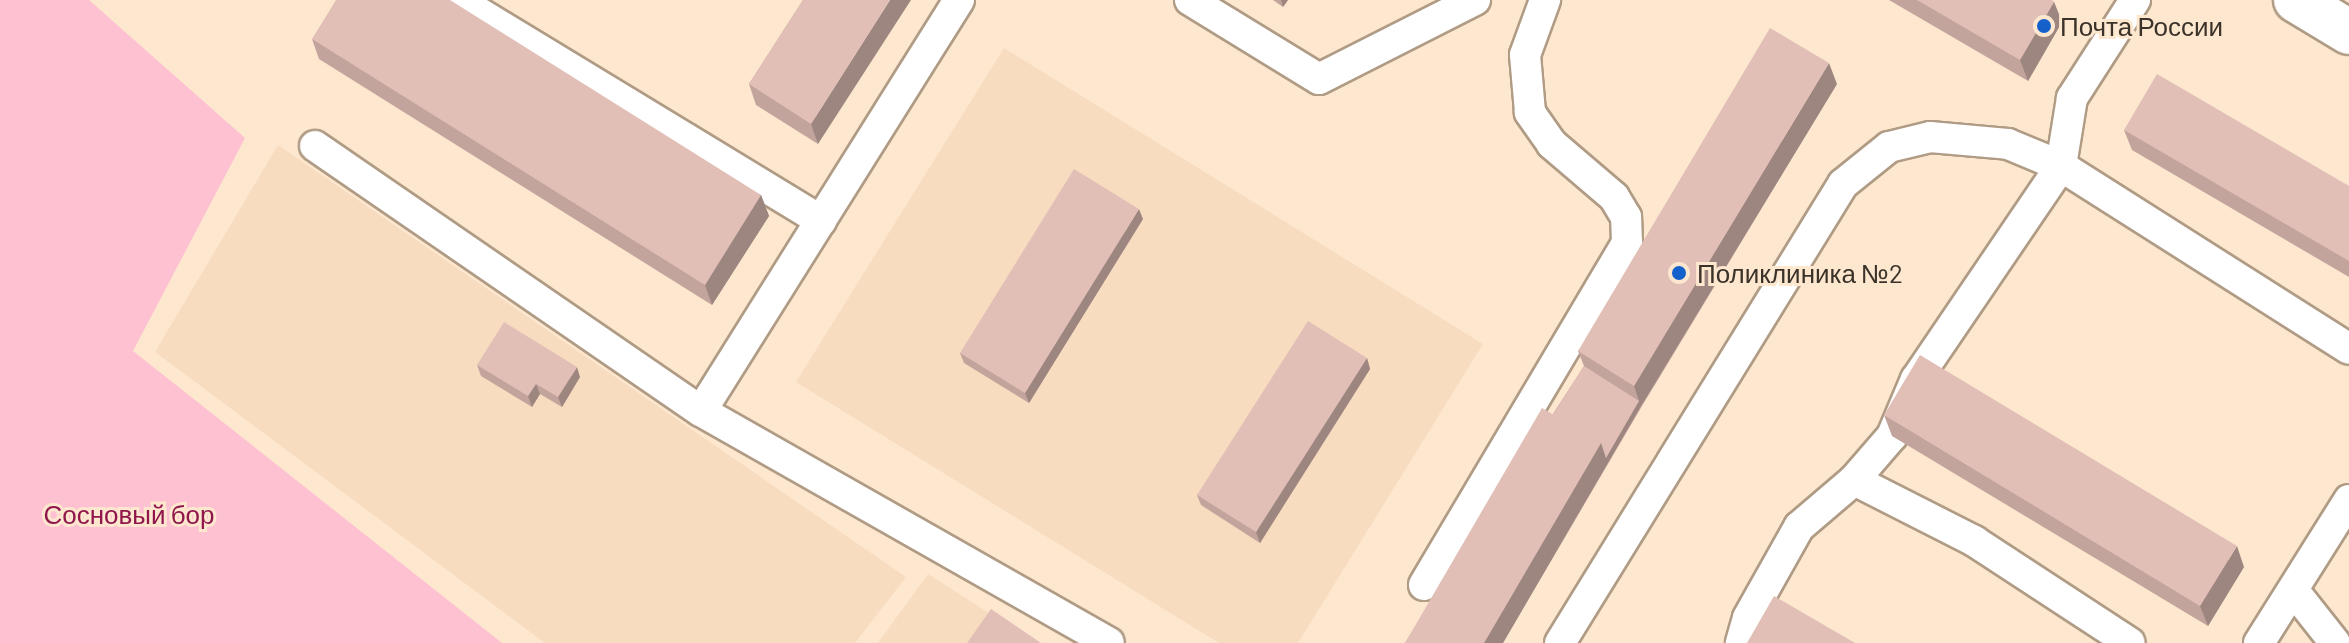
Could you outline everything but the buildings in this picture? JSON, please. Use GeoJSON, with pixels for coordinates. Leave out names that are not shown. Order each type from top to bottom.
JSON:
{"type":"FeatureCollection","features":[{"type":"Feature","properties":{"kind":"main road"},"geometry":{"type":"LineString","coordinates":[[2296,0],[2349,32]]}},
{"type":"Feature","properties":{"kind":"street"},"geometry":{"type":"LineString","coordinates":[[458,0],[821,221]]}},
{"type":"Feature","properties":{"kind":"street"},"geometry":{"type":"LineString","coordinates":[[701,411],[959,0]]}},
{"type":"Feature","properties":{"kind":"street"},"geometry":{"type":"LineString","coordinates":[[1190,0],[1319,79],[1475,0]]}},
{"type":"Feature","properties":{"kind":"street"},"geometry":{"type":"LineString","coordinates":[[1424,585],[1627,243],[1626,217],[1614,197],[1552,144],[1530,112],[1525,55],[1545,0]]}},
{"type":"Feature","properties":{"kind":"street"},"geometry":{"type":"LineString","coordinates":[[1741,643],[1748,618],[1799,527],[1854,480],[1892,436],[1916,379],[2061,166],[2072,98],[2135,0]]}},
{"type":"Feature","properties":{"kind":"street"},"geometry":{"type":"LineString","coordinates":[[1560,643],[1843,184],[1889,147],[1930,137],[2008,144],[2061,166],[2349,349]]}},
{"type":"Feature","properties":{"kind":"street"},"geometry":{"type":"LineString","coordinates":[[315,146],[701,411],[1109,643]]}},
{"type":"Feature","properties":{"kind":"street"},"geometry":{"type":"LineString","coordinates":[[1854,480],[1974,541],[2130,643]]}},
{"type":"Feature","properties":{"kind":"street"},"geometry":{"type":"LineString","coordinates":[[2259,643],[2349,500]]}},
{"type":"Feature","properties":{"kind":"street"},"geometry":{"type":"LineString","coordinates":[[2294,591],[2335,643]]}},
{"type":"Feature","properties":{"kind":"shaded area"},"geometry":{"type":"Polygon","coordinates":[[[1004,48],[1483,344],[1298,643],[1219,643],[796,382],[1004,48]]]}},
{"type":"Feature","properties":{"kind":"shaded area"},"geometry":{"type":"Polygon","coordinates":[[[278,145],[906,577],[855,643],[545,643],[155,352],[278,145]]]}},
{"type":"Feature","properties":{"kind":"shaded area"},"geometry":{"type":"Polygon","coordinates":[[[928,574],[1036,643],[878,643],[928,574]]]}},
{"type":"Feature","properties":{"kind":"green space","name":"Сосновый бор"},"geometry":{"type":"Polygon","coordinates":[[[0,0],[89,0],[245,138],[133,351],[502,643],[0,643],[0,0]]]}},
{"type":"Feature","properties":{"kind":"place","name":"Почта России"},"geometry":{"type":"Point","coordinates":[2044,26]}},
{"type":"Feature","properties":{"kind":"place","name":"Поликлиника №2"},"geometry":{"type":"Point","coordinates":[1679,273]}}]}
